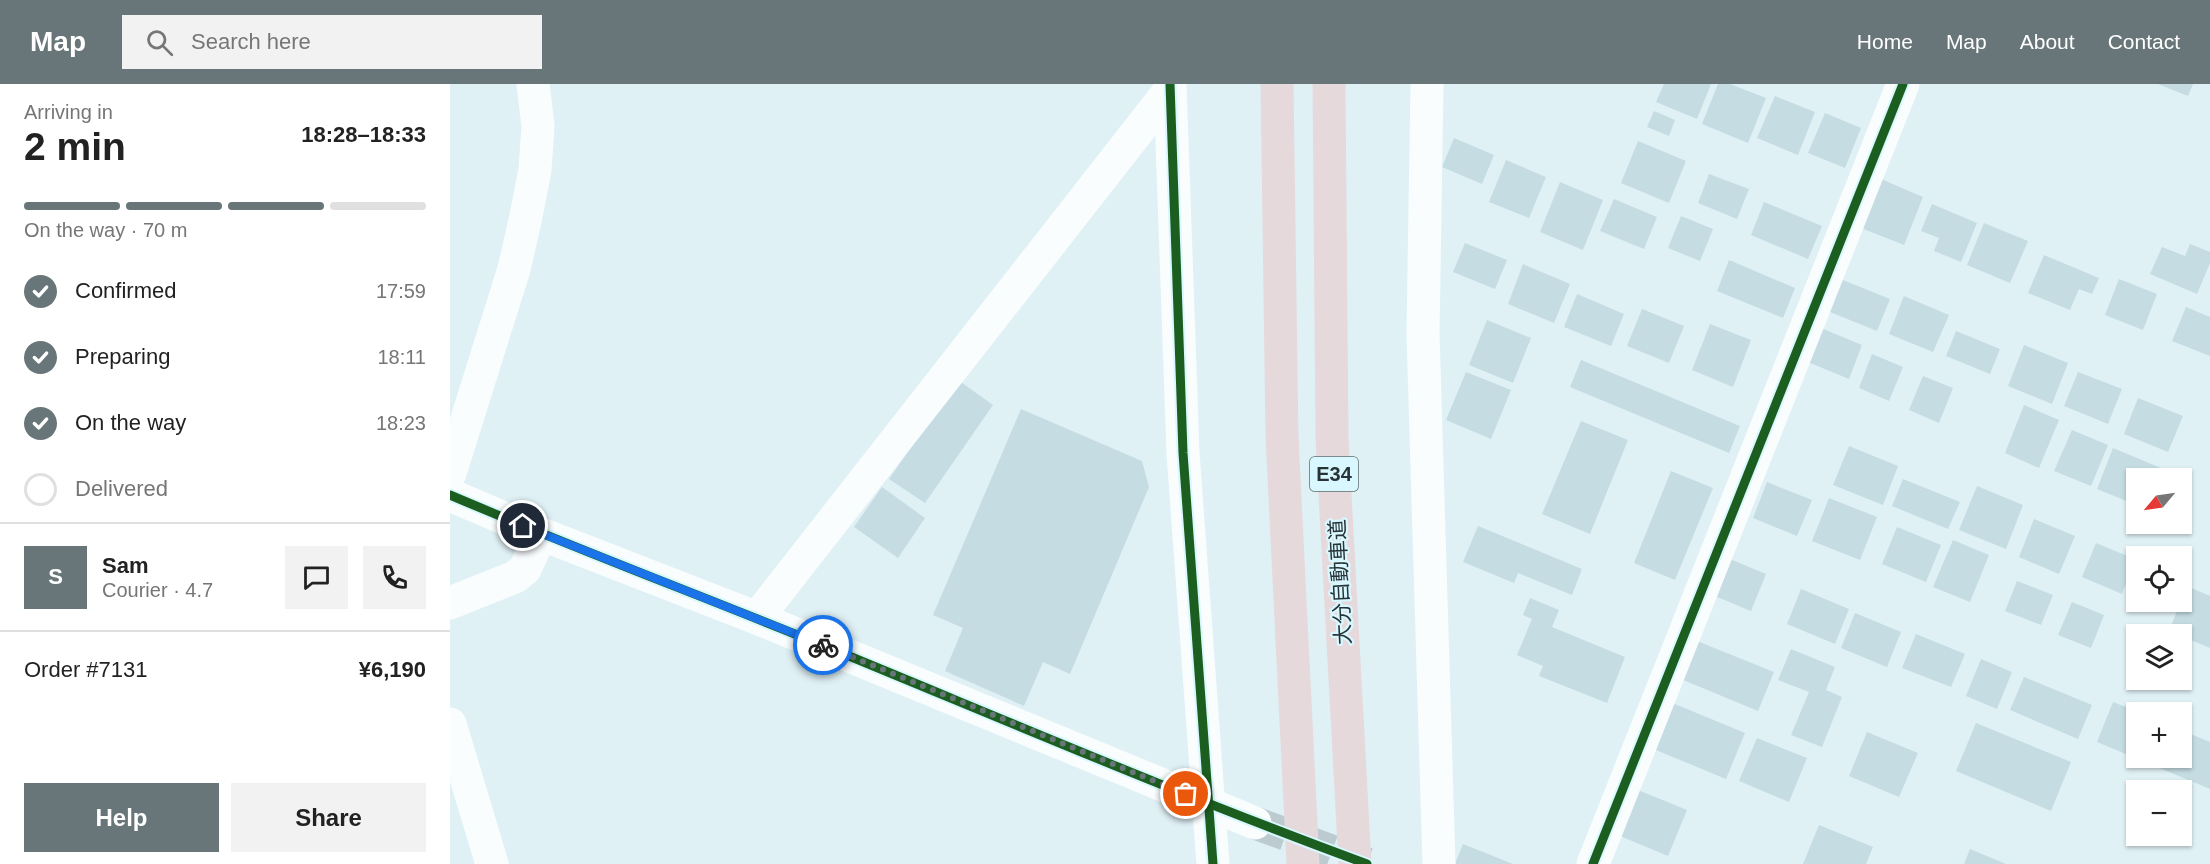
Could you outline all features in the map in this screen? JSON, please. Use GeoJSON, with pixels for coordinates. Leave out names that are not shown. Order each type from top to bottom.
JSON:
{"type":"FeatureCollection","features":[{"type":"Feature","properties":{"kind":"highway","name":"E34"},"geometry":{"type":"LineString","coordinates":[[1276,84],[1282,437],[1303,864]]}},
{"type":"Feature","properties":{"kind":"highway","name":"大分自動車道"},"geometry":{"type":"LineString","coordinates":[[1329,84],[1332,439],[1356,864]]}},
{"type":"Feature","properties":{"kind":"street"},"geometry":{"type":"LineString","coordinates":[[450,473],[514,269],[525,221],[535,170],[538,126],[533,84]]}},
{"type":"Feature","properties":{"kind":"street"},"geometry":{"type":"LineString","coordinates":[[1427,84],[1423,334],[1439,864]]}},
{"type":"Feature","properties":{"kind":"street"},"geometry":{"type":"LineString","coordinates":[[1593,864],[1903,84]]}},
{"type":"Feature","properties":{"kind":"street"},"geometry":{"type":"LineString","coordinates":[[757,618],[949,375],[1170,87]]}},
{"type":"Feature","properties":{"kind":"street"},"geometry":{"type":"LineString","coordinates":[[1170,87],[1183,453],[1213,864]]}},
{"type":"Feature","properties":{"kind":"street"},"geometry":{"type":"LineString","coordinates":[[450,495],[541,534],[757,618],[1255,823]]}},
{"type":"Feature","properties":{"kind":"street"},"geometry":{"type":"LineString","coordinates":[[450,603],[515,578],[525,569],[541,534]]}},
{"type":"Feature","properties":{"kind":"street"},"geometry":{"type":"LineString","coordinates":[[450,724],[492,864]]}},
{"type":"Feature","properties":{"kind":"building"},"geometry":{"type":"Polygon","coordinates":[[[1664,84],[1711,84],[1697,119],[1656,102],[1664,84]]]}},
{"type":"Feature","properties":{"kind":"building"},"geometry":{"type":"Polygon","coordinates":[[[1718,84],[1730,84],[1766,98],[1748,143],[1702,124],[1718,84]]]}},
{"type":"Feature","properties":{"kind":"building"},"geometry":{"type":"Polygon","coordinates":[[[2158,84],[2193,84],[2188,96],[2158,84]]]}},
{"type":"Feature","properties":{"kind":"building"},"geometry":{"type":"Polygon","coordinates":[[[1775,96],[1815,112],[1798,155],[1757,138],[1775,96]]]}},
{"type":"Feature","properties":{"kind":"building"},"geometry":{"type":"Polygon","coordinates":[[[1654,111],[1675,120],[1669,136],[1647,127],[1654,111]]]}},
{"type":"Feature","properties":{"kind":"building"},"geometry":{"type":"Polygon","coordinates":[[[1825,113],[1861,128],[1845,168],[1808,153],[1825,113]]]}},
{"type":"Feature","properties":{"kind":"building"},"geometry":{"type":"Polygon","coordinates":[[[1454,138],[1494,155],[1482,184],[1442,167],[1454,138]]]}},
{"type":"Feature","properties":{"kind":"building"},"geometry":{"type":"Polygon","coordinates":[[[1638,141],[1686,161],[1669,203],[1621,183],[1638,141]]]}},
{"type":"Feature","properties":{"kind":"building"},"geometry":{"type":"Polygon","coordinates":[[[1506,160],[1546,177],[1529,218],[1489,202],[1506,160]]]}},
{"type":"Feature","properties":{"kind":"building"},"geometry":{"type":"Polygon","coordinates":[[[1709,174],[1749,189],[1737,219],[1698,203],[1709,174]]]}},
{"type":"Feature","properties":{"kind":"building"},"geometry":{"type":"Polygon","coordinates":[[[1881,179],[1923,197],[1904,245],[1861,228],[1881,179]]]}},
{"type":"Feature","properties":{"kind":"building"},"geometry":{"type":"Polygon","coordinates":[[[1560,182],[1603,200],[1583,250],[1540,232],[1560,182]]]}},
{"type":"Feature","properties":{"kind":"building"},"geometry":{"type":"Polygon","coordinates":[[[1614,199],[1657,217],[1644,249],[1600,231],[1614,199]]]}},
{"type":"Feature","properties":{"kind":"building"},"geometry":{"type":"Polygon","coordinates":[[[1764,202],[1822,226],[1808,259],[1751,235],[1764,202]]]}},
{"type":"Feature","properties":{"kind":"building"},"geometry":{"type":"Polygon","coordinates":[[[1932,204],[1977,223],[1961,262],[1934,251],[1939,238],[1921,231],[1932,204]]]}},
{"type":"Feature","properties":{"kind":"building"},"geometry":{"type":"Polygon","coordinates":[[[1681,216],[1713,229],[1700,261],[1668,248],[1681,216]]]}},
{"type":"Feature","properties":{"kind":"building"},"geometry":{"type":"Polygon","coordinates":[[[1984,223],[2028,241],[2010,283],[1967,265],[1984,223]]]}},
{"type":"Feature","properties":{"kind":"building"},"geometry":{"type":"Polygon","coordinates":[[[1465,243],[1507,260],[1495,289],[1453,272],[1465,243]]]}},
{"type":"Feature","properties":{"kind":"building"},"geometry":{"type":"Polygon","coordinates":[[[2190,244],[2210,252],[2210,263],[2197,294],[2150,274],[2162,247],[2185,256],[2190,244]]]}},
{"type":"Feature","properties":{"kind":"building"},"geometry":{"type":"Polygon","coordinates":[[[2044,255],[2099,278],[2092,294],[2079,289],[2070,310],[2028,293],[2044,255]]]}},
{"type":"Feature","properties":{"kind":"building"},"geometry":{"type":"Polygon","coordinates":[[[1729,260],[1795,288],[1783,318],[1717,291],[1729,260]]]}},
{"type":"Feature","properties":{"kind":"building"},"geometry":{"type":"Polygon","coordinates":[[[1523,264],[1570,284],[1554,323],[1508,304],[1523,264]]]}},
{"type":"Feature","properties":{"kind":"building"},"geometry":{"type":"Polygon","coordinates":[[[1838,278],[1890,299],[1877,331],[1825,310],[1838,278]]]}},
{"type":"Feature","properties":{"kind":"building"},"geometry":{"type":"Polygon","coordinates":[[[2119,279],[2157,294],[2143,330],[2105,315],[2119,279]]]}},
{"type":"Feature","properties":{"kind":"building"},"geometry":{"type":"Polygon","coordinates":[[[1577,294],[1624,314],[1611,346],[1564,327],[1577,294]]]}},
{"type":"Feature","properties":{"kind":"building"},"geometry":{"type":"Polygon","coordinates":[[[1904,296],[1949,315],[1933,352],[1889,334],[1904,296]]]}},
{"type":"Feature","properties":{"kind":"building"},"geometry":{"type":"Polygon","coordinates":[[[2186,307],[2210,317],[2210,356],[2172,341],[2186,307]]]}},
{"type":"Feature","properties":{"kind":"building"},"geometry":{"type":"Polygon","coordinates":[[[1642,309],[1684,326],[1669,363],[1627,346],[1642,309]]]}},
{"type":"Feature","properties":{"kind":"building"},"geometry":{"type":"Polygon","coordinates":[[[1487,320],[1531,338],[1513,383],[1469,365],[1487,320]]]}},
{"type":"Feature","properties":{"kind":"building"},"geometry":{"type":"Polygon","coordinates":[[[1710,324],[1751,340],[1733,387],[1692,370],[1710,324]]]}},
{"type":"Feature","properties":{"kind":"building"},"geometry":{"type":"Polygon","coordinates":[[[1816,326],[1862,345],[1849,379],[1803,360],[1816,326]]]}},
{"type":"Feature","properties":{"kind":"building"},"geometry":{"type":"Polygon","coordinates":[[[1956,331],[2000,349],[1990,374],[1946,356],[1956,331]]]}},
{"type":"Feature","properties":{"kind":"building"},"geometry":{"type":"Polygon","coordinates":[[[2024,345],[2068,363],[2052,404],[2008,386],[2024,345]]]}},
{"type":"Feature","properties":{"kind":"building"},"geometry":{"type":"Polygon","coordinates":[[[1872,354],[1903,367],[1889,401],[1859,388],[1872,354]]]}},
{"type":"Feature","properties":{"kind":"building"},"geometry":{"type":"Polygon","coordinates":[[[1581,360],[1740,426],[1729,453],[1570,387],[1581,360]]]}},
{"type":"Feature","properties":{"kind":"building"},"geometry":{"type":"Polygon","coordinates":[[[1466,372],[1511,390],[1491,439],[1446,420],[1466,372]]]}},
{"type":"Feature","properties":{"kind":"building"},"geometry":{"type":"Polygon","coordinates":[[[2078,372],[2122,389],[2108,424],[2064,406],[2078,372]]]}},
{"type":"Feature","properties":{"kind":"building"},"geometry":{"type":"Polygon","coordinates":[[[1923,376],[1953,388],[1939,423],[1909,410],[1923,376]]]}},
{"type":"Feature","properties":{"kind":"building"},"geometry":{"type":"Polygon","coordinates":[[[958,380],[993,405],[925,503],[889,479],[958,380]]]}},
{"type":"Feature","properties":{"kind":"building"},"geometry":{"type":"Polygon","coordinates":[[[2138,398],[2183,416],[2168,452],[2124,434],[2138,398]]]}},
{"type":"Feature","properties":{"kind":"building"},"geometry":{"type":"Polygon","coordinates":[[[2024,405],[2059,420],[2039,468],[2005,453],[2024,405]]]}},
{"type":"Feature","properties":{"kind":"building"},"geometry":{"type":"Polygon","coordinates":[[[1021,409],[1142,461],[1149,487],[1070,674],[1043,662],[1024,706],[945,671],[963,628],[933,615],[1021,409]]]}},
{"type":"Feature","properties":{"kind":"building"},"geometry":{"type":"Polygon","coordinates":[[[1581,421],[1628,440],[1590,534],[1542,514],[1581,421]]]}},
{"type":"Feature","properties":{"kind":"building"},"geometry":{"type":"Polygon","coordinates":[[[2072,430],[2108,445],[2091,486],[2054,471],[2072,430]]]}},
{"type":"Feature","properties":{"kind":"building"},"geometry":{"type":"Polygon","coordinates":[[[1849,446],[1898,466],[1883,505],[1833,485],[1849,446]]]}},
{"type":"Feature","properties":{"kind":"building"},"geometry":{"type":"Polygon","coordinates":[[[2113,448],[2161,468],[2126,468],[2126,501],[2097,489],[2113,448]]]}},
{"type":"Feature","properties":{"kind":"building"},"geometry":{"type":"Polygon","coordinates":[[[1671,471],[1713,488],[1675,580],[1634,563],[1671,471]]]}},
{"type":"Feature","properties":{"kind":"building"},"geometry":{"type":"Polygon","coordinates":[[[1903,479],[1960,502],[1948,529],[1892,506],[1903,479]]]}},
{"type":"Feature","properties":{"kind":"building"},"geometry":{"type":"Polygon","coordinates":[[[1767,482],[1812,500],[1797,536],[1753,518],[1767,482]]]}},
{"type":"Feature","properties":{"kind":"building"},"geometry":{"type":"Polygon","coordinates":[[[1977,486],[2023,505],[2006,549],[1959,530],[1977,486]]]}},
{"type":"Feature","properties":{"kind":"building"},"geometry":{"type":"Polygon","coordinates":[[[882,487],[925,518],[898,558],[854,527],[882,487]]]}},
{"type":"Feature","properties":{"kind":"building"},"geometry":{"type":"Polygon","coordinates":[[[1829,498],[1877,517],[1860,560],[1812,541],[1829,498]]]}},
{"type":"Feature","properties":{"kind":"building"},"geometry":{"type":"Polygon","coordinates":[[[2034,519],[2075,536],[2059,574],[2019,557],[2034,519]]]}},
{"type":"Feature","properties":{"kind":"building"},"geometry":{"type":"Polygon","coordinates":[[[1478,526],[1582,569],[1572,595],[1518,573],[1514,583],[1463,562],[1478,526]]]}},
{"type":"Feature","properties":{"kind":"building"},"geometry":{"type":"Polygon","coordinates":[[[1897,527],[1941,545],[1926,582],[1882,564],[1897,527]]]}},
{"type":"Feature","properties":{"kind":"building"},"geometry":{"type":"Polygon","coordinates":[[[1953,540],[1989,555],[1970,602],[1933,587],[1953,540]]]}},
{"type":"Feature","properties":{"kind":"building"},"geometry":{"type":"Polygon","coordinates":[[[2096,543],[2126,555],[2126,583],[2122,594],[2082,577],[2096,543]]]}},
{"type":"Feature","properties":{"kind":"building"},"geometry":{"type":"Polygon","coordinates":[[[1725,557],[1766,574],[1751,611],[1710,594],[1725,557]]]}},
{"type":"Feature","properties":{"kind":"building"},"geometry":{"type":"Polygon","coordinates":[[[2017,581],[2053,595],[2041,625],[2005,611],[2017,581]]]}},
{"type":"Feature","properties":{"kind":"building"},"geometry":{"type":"Polygon","coordinates":[[[2192,588],[2210,596],[2210,648],[2192,641],[2192,624],[2172,624],[2177,612],[2192,612],[2192,588]]]}},
{"type":"Feature","properties":{"kind":"building"},"geometry":{"type":"Polygon","coordinates":[[[1801,589],[1849,609],[1835,644],[1787,624],[1801,589]]]}},
{"type":"Feature","properties":{"kind":"building"},"geometry":{"type":"Polygon","coordinates":[[[1530,598],[1559,610],[1552,627],[1625,657],[1607,703],[1539,676],[1543,666],[1517,655],[1532,619],[1523,615],[1530,598]]]}},
{"type":"Feature","properties":{"kind":"building"},"geometry":{"type":"Polygon","coordinates":[[[2072,602],[2104,615],[2091,648],[2058,635],[2072,602]]]}},
{"type":"Feature","properties":{"kind":"building"},"geometry":{"type":"Polygon","coordinates":[[[1855,613],[1901,632],[1887,667],[1841,648],[1855,613]]]}},
{"type":"Feature","properties":{"kind":"building"},"geometry":{"type":"Polygon","coordinates":[[[1916,634],[1965,654],[1951,687],[1902,668],[1916,634]]]}},
{"type":"Feature","properties":{"kind":"building"},"geometry":{"type":"Polygon","coordinates":[[[1692,639],[1774,672],[1758,711],[1676,677],[1692,639]]]}},
{"type":"Feature","properties":{"kind":"building"},"geometry":{"type":"Polygon","coordinates":[[[1791,649],[1835,667],[1826,690],[1842,697],[1822,747],[1791,735],[1809,692],[1778,680],[1791,649]]]}},
{"type":"Feature","properties":{"kind":"building"},"geometry":{"type":"Polygon","coordinates":[[[1981,659],[2012,672],[1997,709],[1966,696],[1981,659]]]}},
{"type":"Feature","properties":{"kind":"building"},"geometry":{"type":"Polygon","coordinates":[[[2024,677],[2092,705],[2078,739],[2010,710],[2024,677]]]}},
{"type":"Feature","properties":{"kind":"building"},"geometry":{"type":"Polygon","coordinates":[[[1670,702],[1745,733],[1726,779],[1651,748],[1670,702]]]}},
{"type":"Feature","properties":{"kind":"building"},"geometry":{"type":"Polygon","coordinates":[[[2113,702],[2126,707],[2126,754],[2097,742],[2113,702]]]}},
{"type":"Feature","properties":{"kind":"building"},"geometry":{"type":"Polygon","coordinates":[[[1976,723],[2071,762],[2051,811],[1956,771],[1976,723]]]}},
{"type":"Feature","properties":{"kind":"building"},"geometry":{"type":"Polygon","coordinates":[[[1867,732],[1918,753],[1899,797],[1849,776],[1867,732]]]}},
{"type":"Feature","properties":{"kind":"building"},"geometry":{"type":"Polygon","coordinates":[[[2192,735],[2210,742],[2210,789],[2160,768],[2192,768],[2192,735]]]}},
{"type":"Feature","properties":{"kind":"building"},"geometry":{"type":"Polygon","coordinates":[[[1757,738],[1807,758],[1789,802],[1739,781],[1757,738]]]}},
{"type":"Feature","properties":{"kind":"building"},"geometry":{"type":"Polygon","coordinates":[[[1638,790],[1687,810],[1668,856],[1620,836],[1638,790]]]}},
{"type":"Feature","properties":{"kind":"building"},"geometry":{"type":"Polygon","coordinates":[[[1819,825],[1873,847],[1866,864],[1803,864],[1819,825]]]}},
{"type":"Feature","properties":{"kind":"building"},"geometry":{"type":"Polygon","coordinates":[[[1463,844],[1513,864],[1455,864],[1463,844]]]}},
{"type":"Feature","properties":{"kind":"building"},"geometry":{"type":"Polygon","coordinates":[[[1970,849],[2006,864],[1964,864],[1970,849]]]}},
{"type":"Feature","properties":{"kind":"tunnel"},"geometry":{"type":"LineString","coordinates":[[1255,823],[1367,864]]}},
{"type":"Feature","properties":{"kind":"cycle path"},"geometry":{"type":"LineString","coordinates":[[1170,84],[1183,453],[1213,864]]}},
{"type":"Feature","properties":{"kind":"cycle path"},"geometry":{"type":"LineString","coordinates":[[1593,864],[1903,84]]}},
{"type":"Feature","properties":{"kind":"cycle path"},"geometry":{"type":"LineString","coordinates":[[450,495],[1166,786],[1367,864]]}},
{"type":"Feature","properties":{"kind":"way so far"},"geometry":{"type":"LineString","coordinates":[[823,645],[1186,794]]}},
{"type":"Feature","properties":{"kind":"route"},"geometry":{"type":"LineString","coordinates":[[523,526],[823,645]]}}]}
